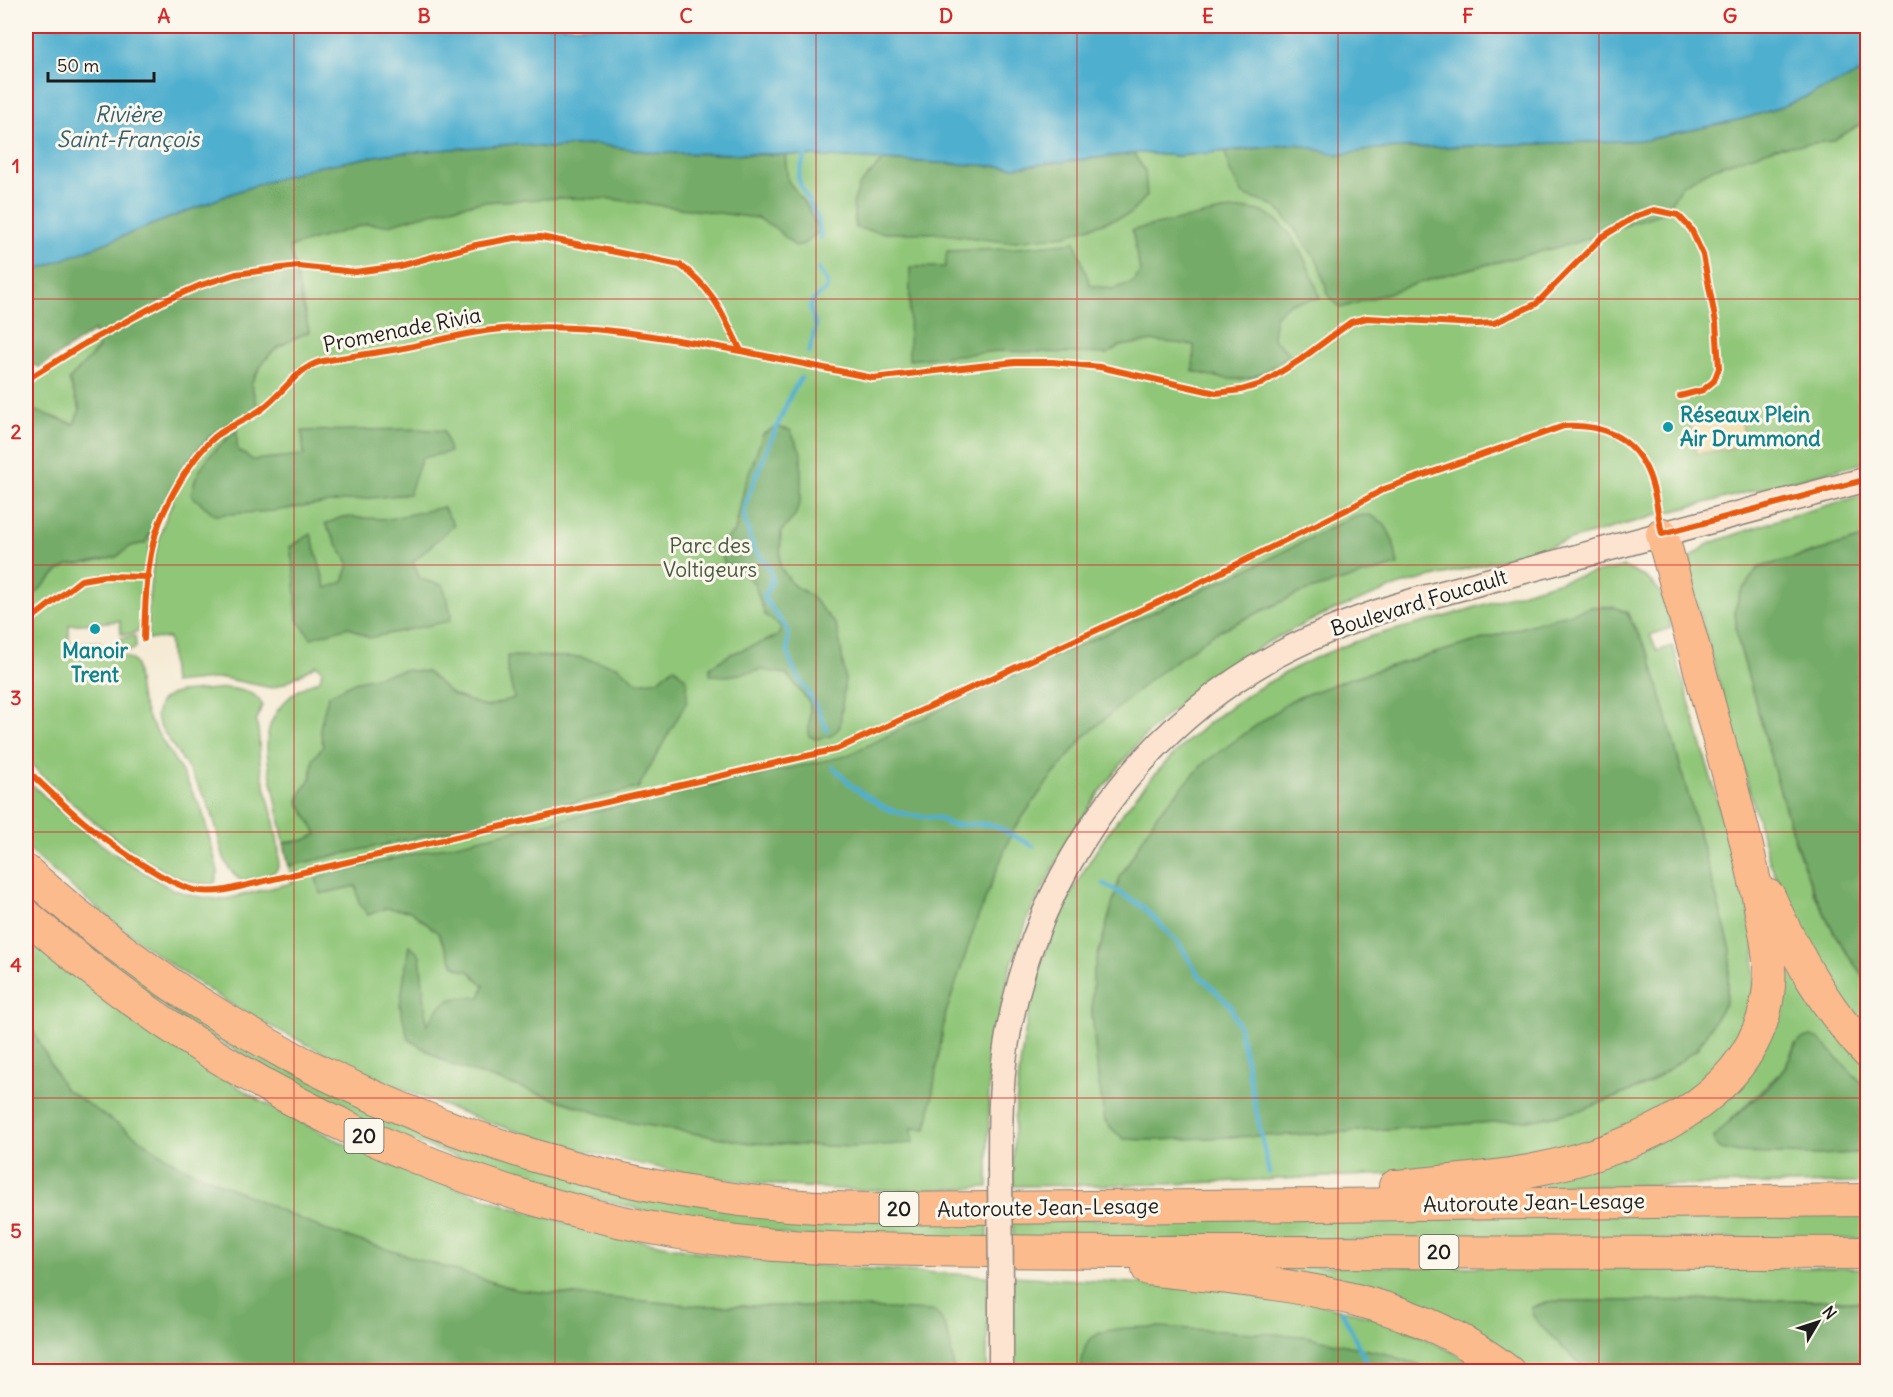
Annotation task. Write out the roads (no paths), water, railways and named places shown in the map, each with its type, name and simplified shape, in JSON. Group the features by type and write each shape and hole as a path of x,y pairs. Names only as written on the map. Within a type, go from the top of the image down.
{"highway":[{"path":"1200,1206 1469,1179 1531,1170 1604,1151 1644,1135 1703,1100 1733,1073 1753,1044 1764,1016 1769,985 1769,962 1751,857 1662,534"},
{"path":"1751,857 1782,924 1813,982 1838,1018 1868,1053"},
{"name":"Autoroute Jean-Lesage","path":"26,871 93,928 195,1000 267,1043 333,1077 472,1135 557,1161 691,1191 740,1199 819,1207 882,1209 1868,1200"},
{"name":"Autoroute Jean-Lesage","path":"26,915 132,1000 241,1072 304,1107 360,1134 487,1183 611,1218 685,1234 739,1242 834,1248 1010,1252 1868,1253"},
{"path":"1010,1252 1271,1283 1356,1299 1398,1311 1452,1334 1479,1349 1509,1371"}],"street":[{"name":"Boulevard Foucault","path":"1001,1371 1000,1101 1006,1046 1018,989 1035,935 1060,881 1091,828 1122,785 1172,732 1208,701 1262,664 1342,624 1416,600 1868,479"}],"water":[{"name":"Rivière Saint-François","path":"26,26 1867,26 1868,70 1782,107 1742,119 1646,140 1376,149 1338,155 1297,144 1179,156 1140,153 1014,167 771,154 656,153 596,144 551,148 516,144 387,154 311,168 241,190 26,274"}],"waterway":[{"path":"805,156 798,176 818,219 821,238"},
{"path":"809,353 816,326 810,307 813,300 826,290 827,283 818,268"},
{"path":"801,378 791,394 766,452 747,499 744,516 753,548 769,567 772,580 764,598 789,632 787,642 790,660 827,730"},
{"path":"833,767 853,787 885,808 908,815 939,818 951,825 995,826 1033,846"},
{"path":"1104,884 1143,907 1179,944 1199,975 1230,1005 1239,1027 1269,1173"},
{"path":"1342,1311 1371,1372"}],"place":[{"name":"Réseaux Plein Air Drummond","path":"1668,427"},
{"name":"Manoir Trent","path":"95,629"}],"park label":[{"name":"Parc des Voltigeurs","path":"710,558"}]}
